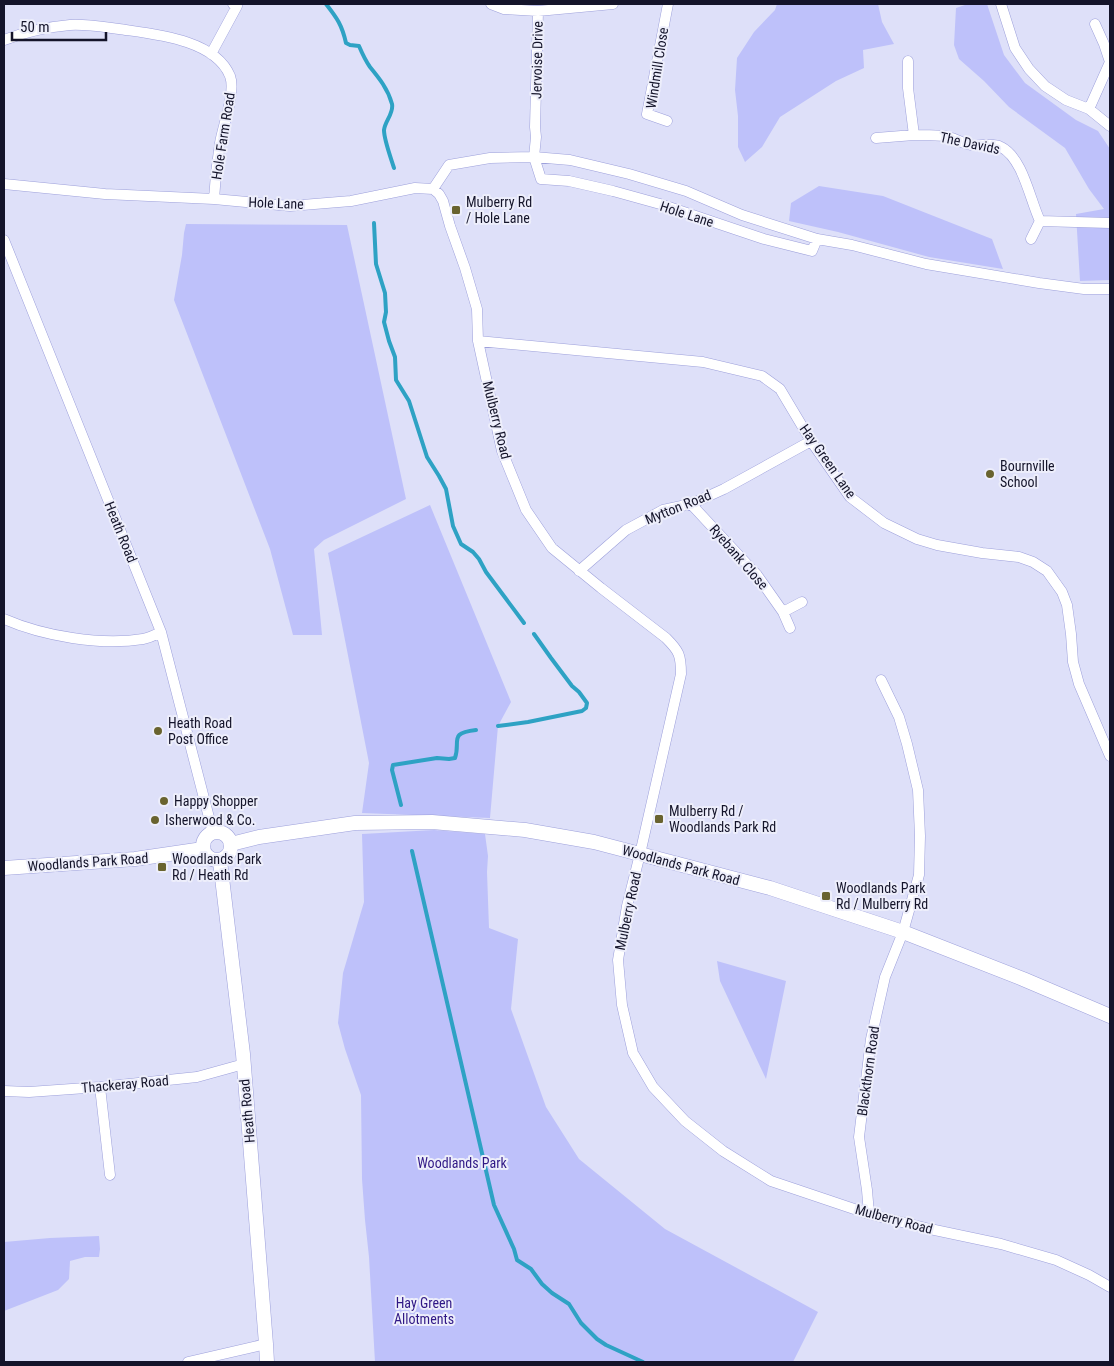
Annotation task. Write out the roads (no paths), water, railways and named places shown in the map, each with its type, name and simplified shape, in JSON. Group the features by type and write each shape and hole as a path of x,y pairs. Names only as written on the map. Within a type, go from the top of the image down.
{"street":[{"path":"211,54 237,6 233,4"},
{"name":"Jervoise Drive","path":"491,4 504,10 538,11 534,158"},
{"path":"538,11 613,4"},
{"name":"Windmill Close","path":"667,121 647,114 668,4"},
{"path":"1001,4 1015,48 1029,69 1044,86 1066,100 1089,109 1110,126"},
{"path":"1089,109 1110,62 1095,24"},
{"name":"Hole Farm Road","path":"4,40 21,33 48,28 83,25 165,36 186,42 211,54 222,63 230,75 231,83 230,103 220,142 214,199"},
{"path":"908,61 908,88 914,136"},
{"name":"The Davids","path":"876,138 949,137 978,147 992,145 1001,147 1011,156 1025,178 1034,210 1040,221"},
{"name":"Hole Lane","path":"4,184 105,194 214,199 290,206 351,202 415,188 433,189 449,165 490,158 570,160 629,174 686,191 742,215 817,239 860,247 926,264 1039,283 1084,289 1110,289"},
{"name":"Hole Lane","path":"534,158 541,179 569,181 613,191 660,204 764,239 812,251 817,239"},
{"name":"Mulberry Road","path":"433,189 443,201 465,268 476,310 478,341 502,451 526,510 552,548 666,638 675,646 681,658 681,674 640,854 626,906 618,960 622,1005 633,1053 653,1087 685,1121 723,1151 772,1182 868,1214 1000,1244 1056,1260 1110,1287"},
{"path":"1031,239 1040,221 1110,223"},
{"name":"Heath Road","path":"4,240 161,632 213,833"},
{"name":"Hay Green Lane","path":"478,341 703,362 762,376 780,389 811,441 850,496 884,523 917,539 937,545 1019,557 1034,562 1047,571 1062,592 1067,605 1073,662 1079,684 1110,756"},
{"name":"Mytton Road","path":"579,571 626,530 663,510 691,504 724,489 811,441"},
{"name":"Ryebank Close","path":"691,504 757,575 783,612 790,628"},
{"path":"783,612 802,602"},
{"path":"4,619 21,626 66,637 116,641 145,638 161,632"},
{"name":"Blackthorn Road","path":"868,1214 867,1190 858,1137 873,1030 885,977 903,932 919,875 920,836 918,790 908,744 899,717 881,680"},
{"name":"Woodlands Park Road","path":"232,844 259,836 356,823 432,822 525,830 594,842 770,888 903,932 1023,979 1110,1016"},
{"path":"213,833 222,833 228,837 232,844 230,853 220,861 208,858 203,849 203,842 213,833"},
{"name":"Woodlands Park Road","path":"4,868 135,860 203,849"},
{"name":"Heath Road","path":"220,861 244,1064 267,1362"},
{"name":"Thackeray Road","path":"4,1091 29,1092 100,1087 197,1077 244,1064"},
{"path":"100,1087 110,1175"},
{"path":"188,1362 266,1344"}],"waterway":[{"path":"326,4 339,22 346,43 359,46 367,62 388,93 392,104 392,111 386,123 384,134 394,168"},
{"path":"374,223 376,264 385,293 386,312 384,322 395,357 396,380 409,401 427,457 446,489 453,526 461,544 473,552 479,559 486,572 524,623"},
{"path":"498,726 582,711 586,708 587,703 572,686 534,634"},
{"path":"401,805 392,770 393,765 437,758 455,758 459,736 467,731 476,730"},
{"path":"412,851 494,1205 517,1260 531,1269 542,1284 552,1293 569,1304 581,1323 597,1339 643,1362"}],"place":[{"name":"Mulberry Rd / Hole Lane","path":"456,210"},
{"name":"Bournville School","path":"990,474"},
{"name":"Heath Road Post Office","path":"158,731"},
{"name":"Happy Shopper","path":"164,801"},
{"name":"Mulberry Rd / Woodlands Park Rd","path":"659,819"},
{"name":"Isherwood & Co.","path":"155,820"},
{"name":"Woodlands Park Rd / Heath Rd","path":"162,867"},
{"name":"Woodlands Park Rd / Mulberry Rd","path":"826,896"}],"park label":[{"name":"Woodlands Park","path":"462,1163"},
{"name":"Hay Green Allotments","path":"424,1312"}]}
